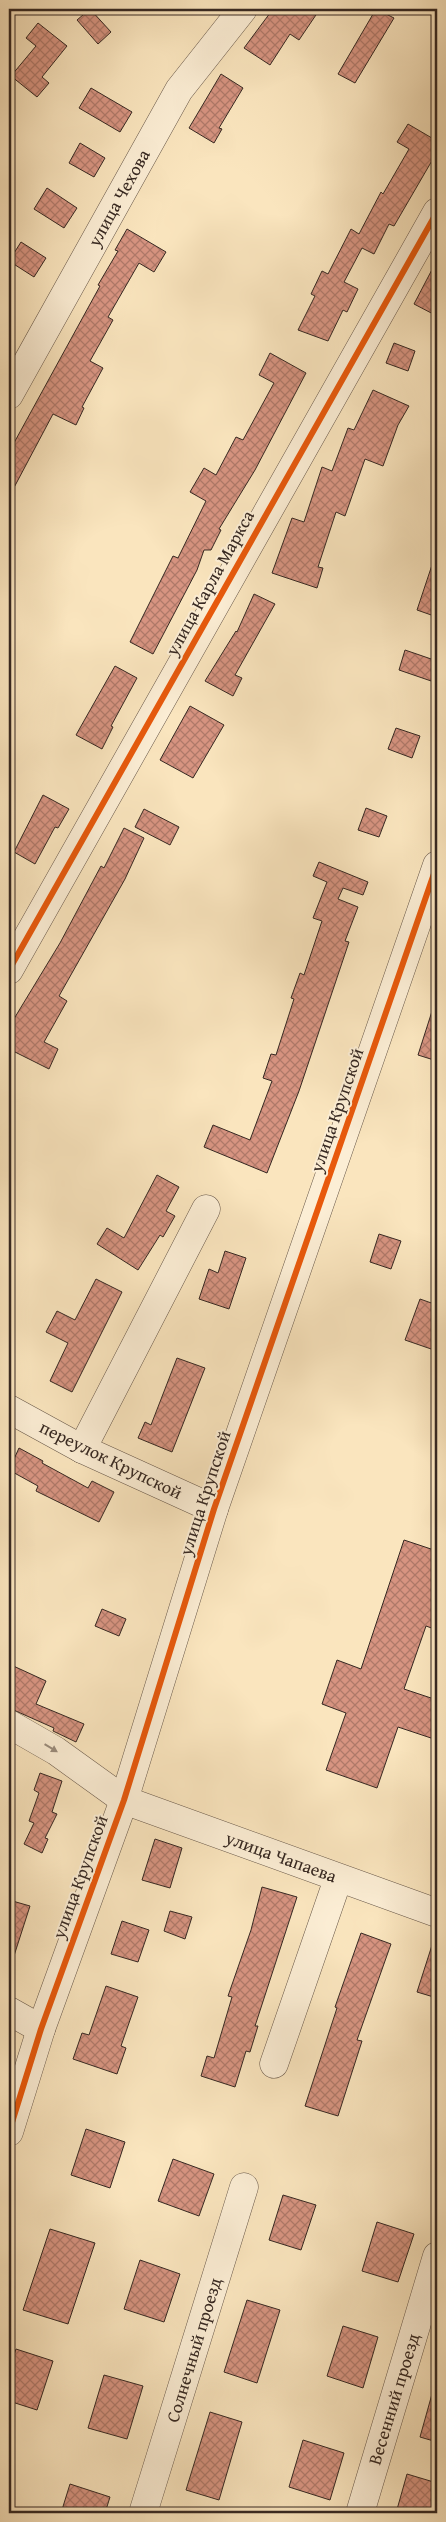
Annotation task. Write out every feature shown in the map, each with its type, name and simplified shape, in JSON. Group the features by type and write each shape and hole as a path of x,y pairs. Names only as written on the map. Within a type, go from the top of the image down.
{"street":[{"name":"улица Чехова","path":"9,395 180,90 242,9"},
{"name":"улица Карла Маркса","path":"9,970 437,212"},
{"name":"улица Крупской","path":"9,2132 41,2029 124,1800 214,1508 427,928 437,865"},
{"path":"82,1449 206,1209"},
{"name":"переулок Крупской","path":"9,1409 82,1449 214,1508"},
{"name":"улица Чапаева","path":"9,1724 56,1751 124,1800 437,1913"},
{"path":"274,2064 338,1878"},
{"path":"9,2011 41,2029"},
{"name":"Солнечный проезд","path":"143,2513 244,2186"},
{"name":"Весенний проезд","path":"360,2513 437,2256"}],"building":[{"path":"90,9 111,32 98,44 77,20"},
{"path":"273,9 320,9 299,40 290,34 270,65 244,48"},
{"path":"376,9 394,18 355,83 338,74"},
{"path":"38,23 67,46 42,77 49,83 37,97 11,76 36,46 26,38"},
{"path":"221,74 243,88 219,128 222,129 214,143 189,128"},
{"path":"91,88 132,112 120,132 79,108"},
{"path":"408,124 437,141 437,152 394,226 389,224 374,254 362,248 344,282 358,289 347,312 343,310 328,341 298,330 315,296 311,294 322,271 328,274 351,229 359,234 381,192 383,194 409,149 397,142"},
{"path":"80,143 105,158 94,177 69,163"},
{"path":"47,188 77,208 64,228 34,209"},
{"path":"127,229 166,252 154,272 139,263 108,317 113,320 90,361 103,368 82,407 84,408 76,425 53,414 9,497 9,452 100,286 98,285 118,251 115,250"},
{"path":"21,242 46,258 34,277 9,261"},
{"path":"437,260 437,316 414,304"},
{"path":"394,343 415,351 408,371 386,363"},
{"path":"270,353 306,373 255,470 219,529 221,530 211,550 204,550 197,570 153,654 130,642 173,556 178,558 206,501 190,492 204,468 216,475 236,437 243,440 274,383 259,375"},
{"path":"373,390 409,406 398,425 383,466 365,459 345,516 336,512 318,567 323,568 317,588 272,573 292,518 304,522 322,467 332,471 348,428 354,430"},
{"path":"434,559 437,560 437,617 417,610"},
{"path":"254,594 275,604 235,675 242,678 233,696 205,681 237,632"},
{"path":"405,650 437,661 437,683 399,670"},
{"path":"115,666 137,678 111,726 113,727 102,749 76,735"},
{"path":"190,706 224,725 193,778 160,760"},
{"path":"396,728 420,736 412,758 388,749"},
{"path":"43,795 69,809 58,828 55,827 35,864 14,852"},
{"path":"366,808 387,816 379,837 358,830"},
{"path":"144,809 179,827 170,845 135,827"},
{"path":"124,828 144,838 125,879 59,996 67,1001 44,1042 58,1049 49,1069 9,1049 9,1027 60,943 101,866 104,868"},
{"path":"319,862 368,882 363,895 343,888 338,899 358,907 345,941 349,942 299,1091 267,1173 204,1147 213,1125 250,1140 272,1081 263,1078 271,1054 276,1055 294,999 291,998 300,973 304,975 322,921 313,918 327,882 313,876"},
{"path":"434,1005 437,1006 437,1061 418,1055"},
{"path":"157,1175 179,1187 166,1211 175,1216 163,1237 160,1235 138,1270 97,1244 107,1228 124,1238"},
{"path":"379,1234 401,1241 391,1269 370,1262"},
{"path":"225,1251 246,1258 229,1309 199,1299 209,1269 218,1273"},
{"path":"96,1279 122,1292 72,1392 50,1381 68,1343 46,1332 57,1311 75,1320"},
{"path":"420,1299 437,1305 437,1351 405,1340"},
{"path":"177,1358 205,1368 172,1452 138,1438 145,1422 151,1425"},
{"path":"19,1448 88,1488 92,1481 114,1492 99,1522 36,1491 38,1486 9,1470"},
{"path":"404,1540 437,1551 437,1630 426,1626 404,1689 437,1700 437,1740 398,1727 377,1788 326,1770 346,1713 322,1704 337,1660 361,1669"},
{"path":"102,1609 126,1619 119,1636 95,1626"},
{"path":"9,1664 46,1681 36,1704 84,1724 76,1742 53,1731 54,1728 9,1708"},
{"path":"40,1773 62,1781 52,1812 57,1814 45,1838 48,1839 42,1853 24,1844 34,1823 29,1821 39,1793 34,1790"},
{"path":"155,1839 182,1848 170,1888 142,1880"},
{"path":"262,1887 297,1897 255,2026 258,2026 250,2052 246,2051 235,2087 201,2076 207,2056 214,2058 232,1997 228,1996 251,1930"},
{"path":"9,1900 30,1906 12,1962 9,1961"},
{"path":"170,1911 192,1917 185,1939 164,1931"},
{"path":"122,1921 149,1930 138,1962 111,1954"},
{"path":"361,1933 391,1944 357,2040 362,2041 338,2116 305,2106 337,2008 335,2007"},
{"path":"434,1939 437,1939 437,1998 417,1992"},
{"path":"106,1986 138,1997 121,2046 126,2048 117,2074 73,2059 82,2033 89,2035"},
{"path":"86,2129 125,2142 110,2188 71,2175"},
{"path":"173,2159 214,2174 199,2216 158,2201"},
{"path":"283,2195 316,2205 301,2250 269,2240"},
{"path":"377,2222 414,2234 398,2282 362,2271"},
{"path":"50,2229 95,2243 68,2324 23,2310"},
{"path":"140,2260 180,2274 164,2322 124,2309"},
{"path":"247,2300 280,2310 257,2383 224,2372"},
{"path":"343,2326 378,2337 363,2388 327,2376"},
{"path":"16,2349 53,2361 37,2410 9,2401 9,2370"},
{"path":"104,2375 143,2386 127,2439 88,2428"},
{"path":"432,2394 437,2395 437,2442 420,2437"},
{"path":"210,2412 242,2422 219,2500 186,2490"},
{"path":"303,2440 344,2453 330,2500 289,2487"},
{"path":"407,2474 437,2483 437,2492 431,2513 396,2513"},
{"path":"70,2484 110,2497 105,2513 61,2513"}],"cycle path":[{"path":"9,970 437,212"},
{"path":"9,2132 41,2029 124,1800 214,1509 437,865"}]}
